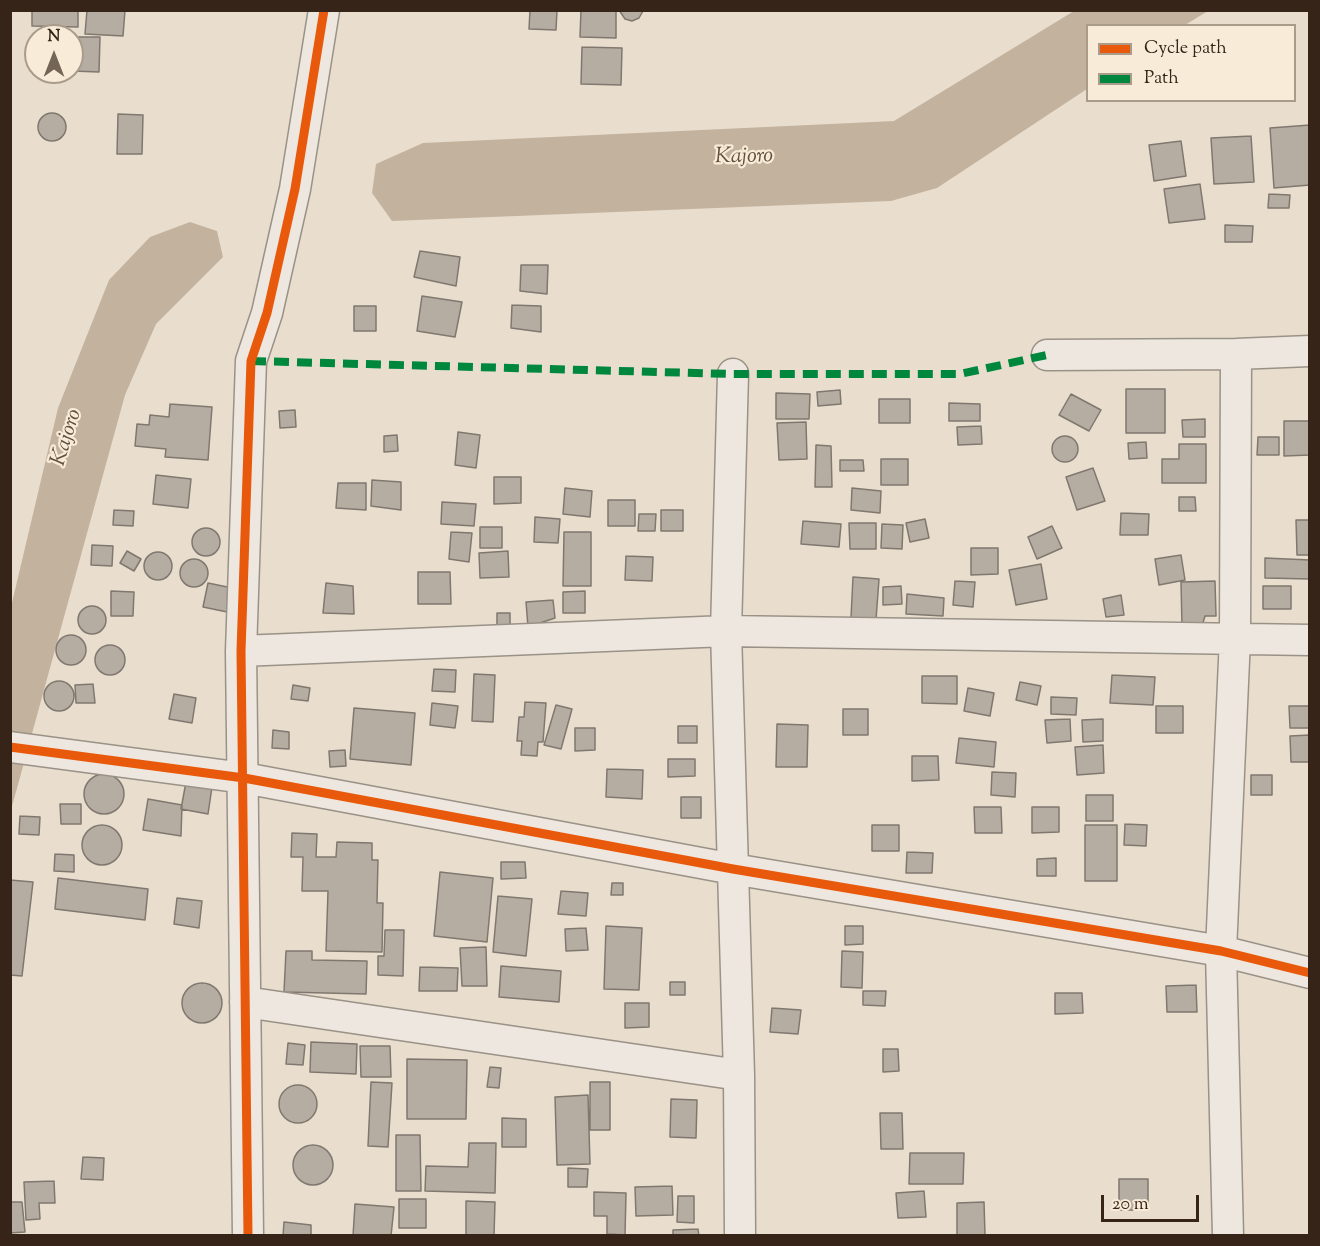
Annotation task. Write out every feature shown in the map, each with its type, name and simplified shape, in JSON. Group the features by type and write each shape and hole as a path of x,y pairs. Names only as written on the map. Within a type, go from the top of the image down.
{"street":[{"path":"248,1236 241,651 251,361 267,314 295,189 322,13"},
{"path":"1047,355 1236,354 1310,351"},
{"path":"1228,1236 1221,951 1235,638 1236,354"},
{"path":"733,374 726,631 739,1075 740,1236"},
{"path":"241,651 726,631 1310,640"},
{"path":"10,747 244,778 733,869 1221,951 1310,973"},
{"path":"245,1002 739,1075"}],"water":[{"name":"Kajoro","path":"1074,11 1208,11 1187,24 1086,24 1086,90 937,188 891,201 392,221 372,193 376,164 423,143 894,121"},
{"name":"Kajoro","path":"190,222 217,231 223,257 156,324 125,395 11,810 11,607 58,408 109,280 150,237"}],"building":[{"path":"32,10 78,10 78,24 32,24"},
{"path":"87,10 125,10 123,36 85,34"},
{"path":"530,10 557,10 556,30 529,29"},
{"path":"581,10 616,10 616,38 580,37"},
{"path":"619,10 643,11 639,18 632,21 625,19"},
{"path":"84,37 100,37 99,72 84,71"},
{"path":"582,47 622,48 621,85 581,84"},
{"path":"52,113 62,117 66,127 62,137 52,141 42,137 38,127 42,117"},
{"path":"118,114 143,115 142,154 117,154"},
{"path":"1310,125 1310,185 1274,188 1270,128"},
{"path":"1251,136 1254,182 1214,184 1211,138"},
{"path":"1181,141 1186,176 1154,181 1149,145"},
{"path":"1200,184 1205,219 1169,223 1164,189"},
{"path":"1269,194 1290,195 1289,208 1268,208"},
{"path":"1225,225 1253,226 1252,242 1225,242"},
{"path":"420,251 460,257 456,286 414,277"},
{"path":"521,265 548,265 547,294 520,291"},
{"path":"422,296 462,302 455,337 417,331"},
{"path":"512,305 541,306 541,332 511,328"},
{"path":"354,306 376,306 376,331 354,331"},
{"path":"1126,389 1165,389 1165,433 1126,433"},
{"path":"840,390 841,404 818,406 817,392"},
{"path":"776,393 810,394 809,419 776,419"},
{"path":"1071,394 1101,410 1089,431 1059,415"},
{"path":"879,399 910,399 910,423 879,423"},
{"path":"949,403 980,404 980,421 949,421"},
{"path":"170,404 212,407 208,460 165,457 166,449 135,446 137,424 149,425 150,415 169,417"},
{"path":"295,410 296,427 280,428 279,411"},
{"path":"1205,419 1205,437 1183,437 1182,420"},
{"path":"1284,421 1310,421 1310,455 1284,456"},
{"path":"806,422 807,459 779,460 777,423"},
{"path":"981,426 982,444 958,445 957,427"},
{"path":"458,432 480,435 476,468 455,465"},
{"path":"397,435 398,451 384,452 384,436"},
{"path":"1065,436 1074,440 1078,449 1074,458 1065,462 1056,458 1052,449 1056,440"},
{"path":"1258,437 1279,437 1279,455 1257,455"},
{"path":"1146,442 1147,458 1129,459 1128,443"},
{"path":"1179,444 1206,444 1206,483 1162,483 1162,459 1179,459"},
{"path":"816,445 831,446 832,487 815,487"},
{"path":"881,459 908,459 908,485 881,485"},
{"path":"840,460 863,460 864,471 840,471"},
{"path":"1093,468 1105,501 1077,510 1066,477"},
{"path":"156,475 191,479 188,508 153,504"},
{"path":"494,477 521,477 521,503 494,504"},
{"path":"372,480 401,482 401,510 371,506"},
{"path":"338,483 366,483 366,510 336,508"},
{"path":"565,488 592,491 590,517 563,514"},
{"path":"852,488 881,491 880,513 851,510"},
{"path":"1179,497 1195,497 1196,511 1179,511"},
{"path":"608,500 635,500 635,526 608,526"},
{"path":"442,502 476,504 474,526 441,524"},
{"path":"114,510 134,511 133,526 113,525"},
{"path":"661,510 683,510 683,531 661,531"},
{"path":"1121,513 1149,514 1148,535 1120,535"},
{"path":"639,514 656,514 655,531 638,531"},
{"path":"535,517 560,519 558,543 534,542"},
{"path":"925,519 929,538 910,542 906,523"},
{"path":"1296,520 1310,520 1310,555 1297,555"},
{"path":"803,521 841,524 839,547 801,544"},
{"path":"849,523 876,523 876,549 850,549"},
{"path":"882,524 903,525 902,549 881,548"},
{"path":"1052,526 1062,548 1037,559 1028,537"},
{"path":"480,527 502,527 502,548 480,548"},
{"path":"206,528 216,532 220,542 216,552 206,556 196,552 192,542 196,532"},
{"path":"451,532 472,533 469,562 449,559"},
{"path":"564,532 591,532 591,586 563,586"},
{"path":"92,545 113,546 112,566 91,565"},
{"path":"971,548 998,548 998,574 971,575"},
{"path":"127,551 141,559 134,571 120,563"},
{"path":"508,551 509,577 480,578 479,553"},
{"path":"158,552 168,556 172,566 168,576 158,580 148,576 144,566 148,556"},
{"path":"1181,555 1185,580 1159,585 1155,559"},
{"path":"626,556 653,557 652,581 625,580"},
{"path":"1265,558 1310,560 1310,579 1265,578"},
{"path":"194,559 204,563 208,573 204,583 194,587 184,583 180,573 184,563"},
{"path":"1041,564 1047,599 1016,605 1009,570"},
{"path":"418,572 450,572 451,604 418,604"},
{"path":"853,577 879,579 876,620 851,618"},
{"path":"955,581 975,582 973,607 953,605"},
{"path":"1215,581 1216,616 1205,616 1202,626 1182,627 1181,582"},
{"path":"208,583 237,589 232,613 203,607"},
{"path":"326,583 353,586 354,614 323,613"},
{"path":"901,586 902,604 883,605 883,587"},
{"path":"1263,586 1291,586 1291,609 1263,609"},
{"path":"111,591 134,592 133,616 111,616"},
{"path":"585,591 585,613 563,613 563,592"},
{"path":"907,594 944,598 943,616 906,614"},
{"path":"1121,595 1124,615 1106,617 1103,599"},
{"path":"553,600 555,618 528,627 526,602"},
{"path":"92,606 102,610 106,620 102,630 92,634 82,630 78,620 82,610"},
{"path":"497,613 510,613 510,626 497,626"},
{"path":"71,635 82,639 86,650 82,661 71,665 60,661 56,650 60,639"},
{"path":"110,645 121,649 125,660 121,671 110,675 99,671 95,660 99,649"},
{"path":"434,669 456,670 455,692 432,691"},
{"path":"474,674 495,675 493,722 472,721"},
{"path":"1112,675 1155,677 1153,705 1110,703"},
{"path":"922,676 957,676 957,704 922,703"},
{"path":"59,681 70,685 74,696 70,707 59,711 48,707 44,696 48,685"},
{"path":"1020,682 1041,686 1037,705 1016,700"},
{"path":"93,684 95,703 76,703 75,685"},
{"path":"293,685 310,688 308,701 291,699"},
{"path":"968,688 994,693 990,716 964,711"},
{"path":"174,694 196,698 192,723 169,719"},
{"path":"1051,697 1077,698 1076,715 1051,714"},
{"path":"525,702 546,703 543,742 538,742 537,756 521,755 522,741 517,741 519,717 524,717"},
{"path":"432,703 458,706 455,728 430,725"},
{"path":"556,705 572,709 561,749 544,745"},
{"path":"1156,706 1183,706 1183,733 1156,733"},
{"path":"1289,706 1310,706 1310,728 1290,728"},
{"path":"354,708 415,713 411,765 350,759"},
{"path":"843,709 868,709 868,735 843,735"},
{"path":"1070,719 1071,741 1047,743 1045,720"},
{"path":"1103,719 1103,741 1083,742 1082,720"},
{"path":"777,724 808,725 807,767 776,767"},
{"path":"678,726 697,726 697,743 678,743"},
{"path":"575,728 595,728 595,750 575,751"},
{"path":"273,730 289,732 289,749 272,748"},
{"path":"1310,735 1310,762 1291,762 1290,736"},
{"path":"959,738 996,742 994,767 956,763"},
{"path":"1103,745 1104,773 1077,775 1075,747"},
{"path":"345,750 346,766 330,767 329,751"},
{"path":"912,756 938,756 939,780 912,781"},
{"path":"668,759 695,759 695,776 668,777"},
{"path":"607,769 643,770 642,799 606,797"},
{"path":"992,772 1016,773 1015,797 991,795"},
{"path":"104,774 118,780 124,794 118,808 104,814 90,808 84,794 90,780"},
{"path":"1251,775 1272,775 1272,795 1251,795"},
{"path":"186,782 212,787 208,814 181,809"},
{"path":"1086,795 1113,795 1113,821 1086,821"},
{"path":"681,797 701,797 701,818 681,818"},
{"path":"148,799 182,805 181,836 143,830"},
{"path":"60,804 81,804 81,824 61,824"},
{"path":"974,807 1001,807 1002,833 975,833"},
{"path":"1032,807 1059,807 1059,832 1032,833"},
{"path":"20,816 40,817 39,835 19,834"},
{"path":"1125,824 1147,825 1146,846 1124,845"},
{"path":"102,825 116,831 122,845 116,859 102,865 88,859 82,845 88,831"},
{"path":"872,825 899,825 899,851 872,851"},
{"path":"1085,825 1117,825 1117,881 1085,881"},
{"path":"292,833 317,834 316,857 336,857 337,842 372,843 372,860 378,860 377,903 383,903 382,952 326,951 328,891 302,891 303,857 291,857"},
{"path":"907,852 933,853 932,873 906,873"},
{"path":"55,854 74,855 74,872 54,871"},
{"path":"1056,858 1056,876 1037,876 1037,859"},
{"path":"501,862 525,862 526,878 501,879"},
{"path":"440,872 493,878 487,942 434,936"},
{"path":"58,878 148,889 145,920 55,909"},
{"path":"10,880 33,882 22,976 10,975"},
{"path":"612,883 623,883 623,895 611,895"},
{"path":"561,891 588,893 586,916 558,914"},
{"path":"498,896 532,899 526,956 493,952"},
{"path":"177,898 202,901 199,928 174,924"},
{"path":"606,926 642,928 639,990 604,989"},
{"path":"845,926 863,926 863,944 845,945"},
{"path":"586,928 588,950 566,951 565,929"},
{"path":"385,930 404,930 403,976 378,975 378,956 384,956"},
{"path":"486,947 487,986 462,986 460,948"},
{"path":"286,951 312,951 312,960 367,961 366,994 284,992"},
{"path":"842,951 863,952 862,988 841,987"},
{"path":"501,966 561,971 559,1002 499,997"},
{"path":"420,967 458,968 457,991 419,991"},
{"path":"670,982 685,982 685,995 670,995"},
{"path":"202,983 216,989 222,1003 216,1017 202,1023 188,1017 182,1003 188,989"},
{"path":"1196,985 1197,1012 1167,1012 1166,986"},
{"path":"863,991 886,991 885,1006 863,1005"},
{"path":"1055,993 1082,993 1083,1013 1055,1014"},
{"path":"625,1003 649,1003 649,1027 625,1028"},
{"path":"772,1008 801,1010 798,1034 770,1032"},
{"path":"311,1042 357,1044 356,1074 310,1072"},
{"path":"288,1043 305,1045 303,1065 286,1064"},
{"path":"360,1046 390,1046 391,1077 361,1077"},
{"path":"883,1049 898,1049 899,1071 883,1072"},
{"path":"407,1059 467,1060 466,1119 407,1119"},
{"path":"490,1067 501,1068 499,1088 487,1087"},
{"path":"371,1082 392,1083 388,1147 368,1146"},
{"path":"590,1082 610,1082 610,1130 590,1130"},
{"path":"298,1085 312,1090 317,1104 312,1118 298,1123 284,1118 279,1104 284,1090"},
{"path":"588,1095 590,1164 557,1165 555,1097"},
{"path":"671,1099 697,1100 696,1138 670,1137"},
{"path":"880,1113 902,1113 903,1149 881,1149"},
{"path":"502,1118 526,1119 526,1147 502,1147"},
{"path":"396,1135 420,1135 421,1191 396,1191"},
{"path":"469,1143 496,1143 495,1193 425,1191 426,1166 468,1167"},
{"path":"313,1145 327,1151 333,1165 327,1179 313,1185 299,1179 293,1165 299,1151"},
{"path":"910,1153 964,1153 963,1184 909,1184"},
{"path":"83,1157 104,1158 103,1180 81,1179"},
{"path":"568,1168 588,1169 587,1187 568,1187"},
{"path":"1119,1179 1148,1179 1148,1210 1119,1210"},
{"path":"54,1181 55,1203 39,1203 40,1219 26,1220 24,1182"},
{"path":"672,1186 673,1215 636,1216 635,1187"},
{"path":"924,1191 926,1217 898,1218 896,1193"},
{"path":"594,1192 626,1193 625,1235 607,1234 607,1216 594,1216"},
{"path":"678,1196 694,1196 694,1223 677,1222"},
{"path":"399,1199 426,1199 426,1228 399,1228"},
{"path":"466,1201 495,1202 494,1236 466,1236"},
{"path":"10,1202 22,1202 25,1232 10,1233"},
{"path":"984,1202 985,1235 957,1236 957,1203"},
{"path":"355,1204 394,1207 391,1236 353,1236"},
{"path":"284,1222 311,1225 311,1236 283,1236"},
{"path":"698,1229 699,1236 673,1236 673,1230"}],"marked path":[{"path":"251,361 733,374 960,374 1047,355"}],"cycle path":[{"path":"248,1236 241,651 251,361 267,313 295,189 324,10"},
{"path":"10,747 244,778 733,869 1221,951 1310,973"}]}
